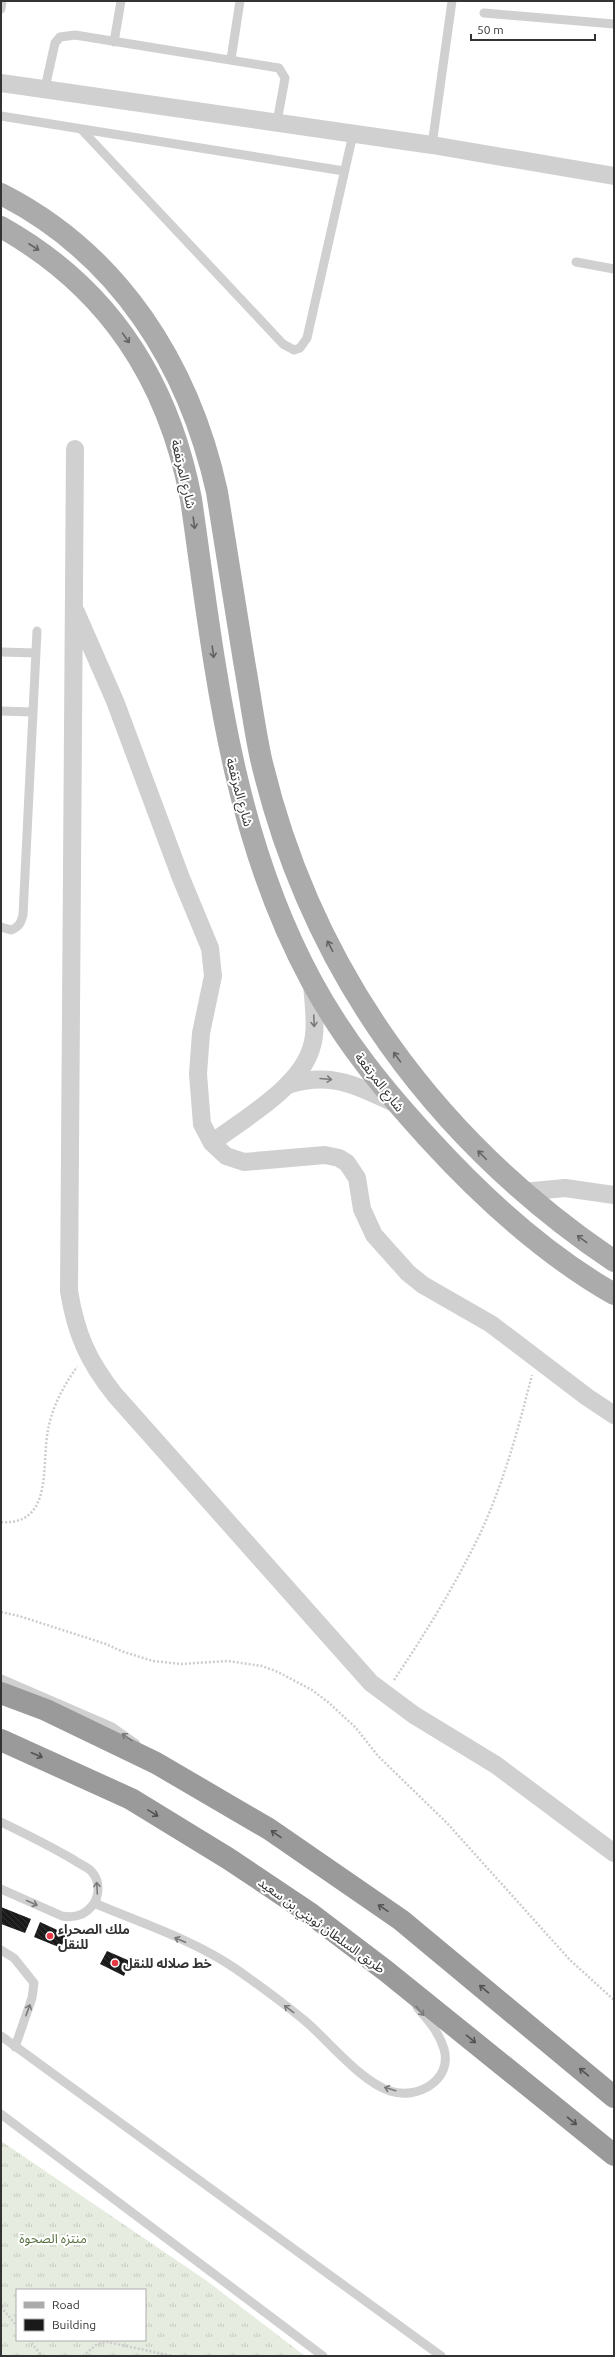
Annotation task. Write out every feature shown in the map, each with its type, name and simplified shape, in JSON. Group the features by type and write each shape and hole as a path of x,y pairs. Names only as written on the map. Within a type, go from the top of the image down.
{"highway":[{"path":"1,1693 46,1710 156,1763 269,1829 401,1920 614,2097"},
{"name":"طريق السلطان ثويني بن سعيد","path":"1,1740 65,1768 131,1800 229,1859 311,1914 386,1970 614,2155"}],"main road":[{"name":"شارع المرتفعة","path":"1,194 39,216 87,254 128,298 164,348 191,404 210,462 261,759 286,841 309,901 354,991 381,1034 406,1068 461,1134 522,1192 556,1220 614,1261"},
{"name":"شارع المرتفعة","path":"1,227 64,268 85,288 119,327 140,357 173,429 184,463 191,499 227,740 239,793 255,846 274,898 312,982 350,1044 396,1104 461,1174 505,1215 552,1253 614,1294"}],"street":[{"path":"1,83 45,88 432,145 614,176"},
{"path":"75,449 69,1292 74,1320 87,1354 98,1374 354,1666 385,1694 414,1715 496,1765 614,1853"},
{"path":"74,607 115,701 181,878 210,948 213,976 201,1033 198,1074 202,1124 212,1143 226,1156 244,1162 325,1155 332,1156 347,1163 357,1178 362,1209 367,1222 374,1235 394,1260 423,1285 491,1324 536,1359 614,1415"},
{"path":"212,1143 288,1085 306,1062 312,1049 314,1033 312,982"},
{"path":"288,1085 317,1078 330,1079 356,1086 396,1104"},
{"path":"522,1192 565,1188 614,1195"}],"lane":[{"path":"1,9 2,1"},
{"path":"114,42 121,1"},
{"path":"231,59 240,1"},
{"path":"432,145 452,1"},
{"path":"484,13 614,24"},
{"path":"45,88 55,43 60,37 67,35 231,59 274,66 283,72 285,78 277,122"},
{"path":"1,116 344,171"},
{"path":"81,129 283,344 294,350 300,348 307,338 353,134"},
{"path":"576,262 614,269"},
{"path":"1,927 11,930 17,928 22,922 23,915 37,631"},
{"path":"1,652 36,653"},
{"path":"1,711 33,712"},
{"path":"1,1679 112,1727 129,1738 156,1763"},
{"path":"1,1822 29,1835 91,1871 98,1890 94,1903 90,1909 77,1916 62,1916 1,1889"},
{"path":"94,1903 193,1945 235,1968 304,2020 368,2078 390,2091 413,2092 426,2089 439,2081 444,2068 445,2051 437,2031 386,1970"},
{"path":"1,1950 14,1958 34,1983 32,1998 14,2047"},
{"path":"1,2036 436,2355"},
{"path":"1,2114 323,2356"}],"path":[{"path":"1,1522 21,1520 33,1512 40,1501 48,1430 56,1403 69,1378 87,1354"},
{"path":"385,1694 436,1618 479,1535 512,1449 536,1359"},
{"path":"1,1612 19,1616 106,1644 121,1651 153,1661 181,1664 228,1661 262,1666 278,1672 312,1690 328,1702 356,1728 378,1756 447,1823 570,1960 614,2000"},
{"path":"1,2307 16,2325"},
{"path":"30,2341 42,2356"},
{"path":"83,2356 97,2344 107,2342 173,2356"}],"green space":[{"name":"منتزه الصحوة","path":"1,2141 207,2281 305,2356 1,2356"}],"building":[{"path":"1,1907 31,1919 25,1933 1,1924"},
{"name":"ملك الصحراء للنقل","path":"40,1922 66,1934 61,1948 34,1937"},
{"name":"خط صلاله للنقل","path":"107,1951 130,1961 124,1976 100,1964"}],"place":[{"name":"ملك الصحراء للنقل","path":"50,1936"},
{"name":"خط صلاله للنقل","path":"115,1963"}]}
